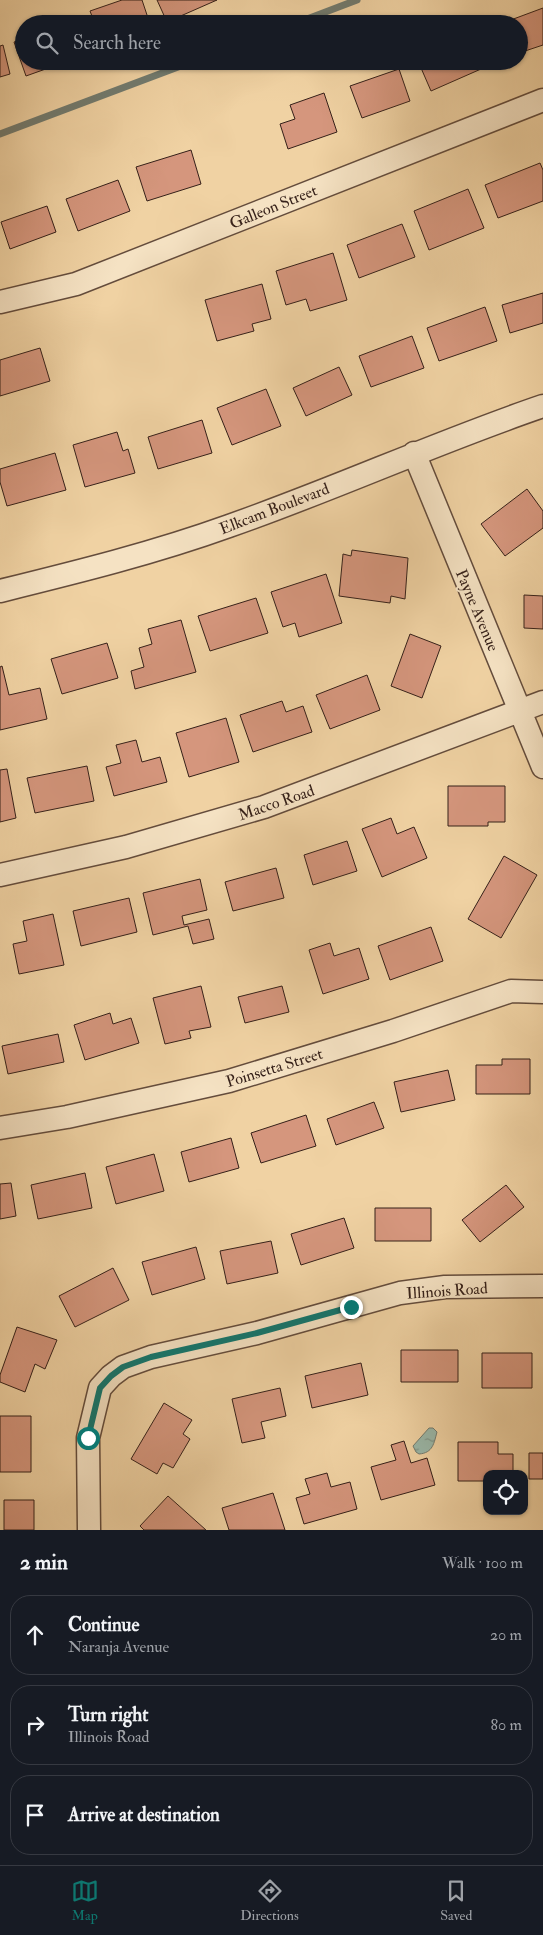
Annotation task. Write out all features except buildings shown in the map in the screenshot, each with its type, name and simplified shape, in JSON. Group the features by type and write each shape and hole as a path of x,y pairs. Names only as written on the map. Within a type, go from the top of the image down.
{"street":[{"name":"Galleon Street","path":"0,302 76,284 543,100"},
{"name":"Elkcam Boulevard","path":"0,591 99,566 229,526 493,423 543,406"},
{"name":"Payne Avenue","path":"414,454 543,768"},
{"name":"Macco Road","path":"0,875 126,848 264,808 543,702"},
{"name":"Poinsetta Street","path":"0,1128 67,1117 229,1081 393,1031 511,991 543,992"},
{"name":"Illinois Road","path":"89,1530 88,1438 100,1388 123,1367 135,1362 257,1333 400,1293 445,1287 543,1286"}],"water":[{"path":"429,1428 433,1428 437,1432 434,1444 427,1452 419,1454 413,1446"}],"waterway":[{"path":"318,15 357,0"},
{"path":"0,134 170,70"}],"route":[{"path":"88,1438 100,1388 123,1367 151,1357 257,1333 351,1307"}]}
